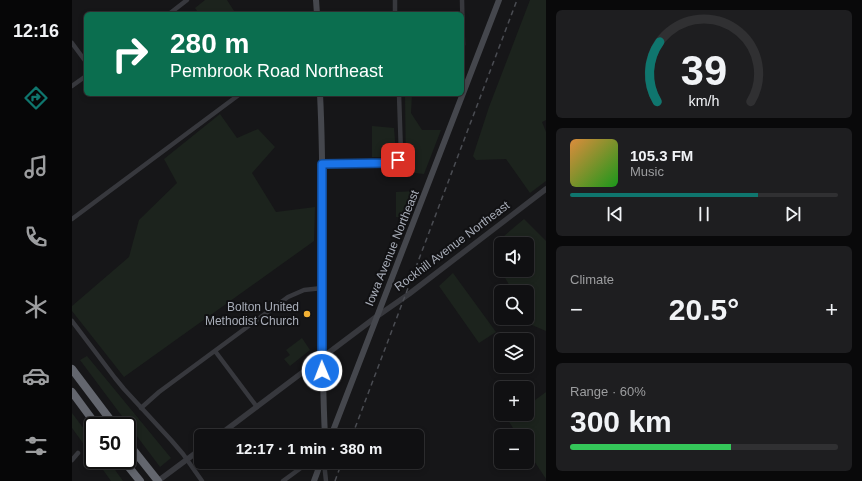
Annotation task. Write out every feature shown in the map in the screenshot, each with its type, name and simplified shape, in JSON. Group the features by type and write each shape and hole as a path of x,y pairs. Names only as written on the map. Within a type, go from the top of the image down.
{"highway":[{"path":"72,369 108,417"},
{"path":"72,392 90,417"},
{"path":"136,454 158,481"},
{"path":"130,469 138,478"}],"main road":[{"path":"316,0 317,12"},
{"name":"Iowa Avenue Northeast","path":"464,93 499,0"},
{"path":"320,96 322,164 322,358 325,429"},
{"name":"Iowa Avenue Northeast","path":"334,429 463,96"},
{"path":"314,481 320,469"}],"street":[{"path":"171,12 187,0"},
{"path":"395,0 395,12"},
{"path":"462,0 462,12"},
{"path":"72,43 84,59"},
{"path":"72,86 84,77"},
{"path":"72,219 237,96"},
{"path":"322,164 388,163 398,160 401,154 399,96"},
{"name":"Rockhill Avenue Northeast","path":"227,429 376,317 409,294 546,189"},
{"path":"141,408 159,392 288,297 304,290 322,288"},
{"path":"72,321 115,378 171,440 202,481"},
{"path":"215,351 257,407"},
{"path":"72,460 78,453"},
{"path":"158,481 194,454"},
{"path":"283,481 299,469"},
{"path":"324,469 326,481"}],"shaded area":[{"path":"205,0 227,0 235,12 198,12 195,8"},
{"path":"530,0 546,0 546,120 542,122 546,132 546,181 530,193 506,159 476,160 473,156 489,107"},
{"path":"405,96 412,96 411,113 422,130 441,130 424,174 406,172"},
{"path":"220,114 237,138 258,129 275,147 252,173 276,212 315,207 314,241 124,377 72,311 72,306 129,257 139,220 177,183 164,159"},
{"path":"372,126 394,128 396,153 392,157 372,157"},
{"path":"416,191 404,218 396,217 396,192"},
{"path":"524,219 546,241 546,331 532,325 534,325 534,285 509,285 505,277 534,277 534,237 504,236"},
{"path":"453,273 496,332 479,343 439,286"},
{"path":"302,338 310,350 290,366 284,359 290,355 286,350"},
{"path":"87,356 171,458 160,467 136,435 136,417 123,417 80,360"},
{"path":"546,392 546,479 534,461 534,429 514,429 509,421 534,421 534,401"},
{"path":"72,413 84,429 84,445 72,428"},
{"path":"102,469 114,469 123,481 111,481"}],"railway":[{"path":"355,429 517,0"},
{"path":"335,481 339,469"}],"place":[{"name":"Bolton United Methodist Church","path":"307,314"}],"route":[{"path":"322,371 322,164 388,163 398,160"}]}
